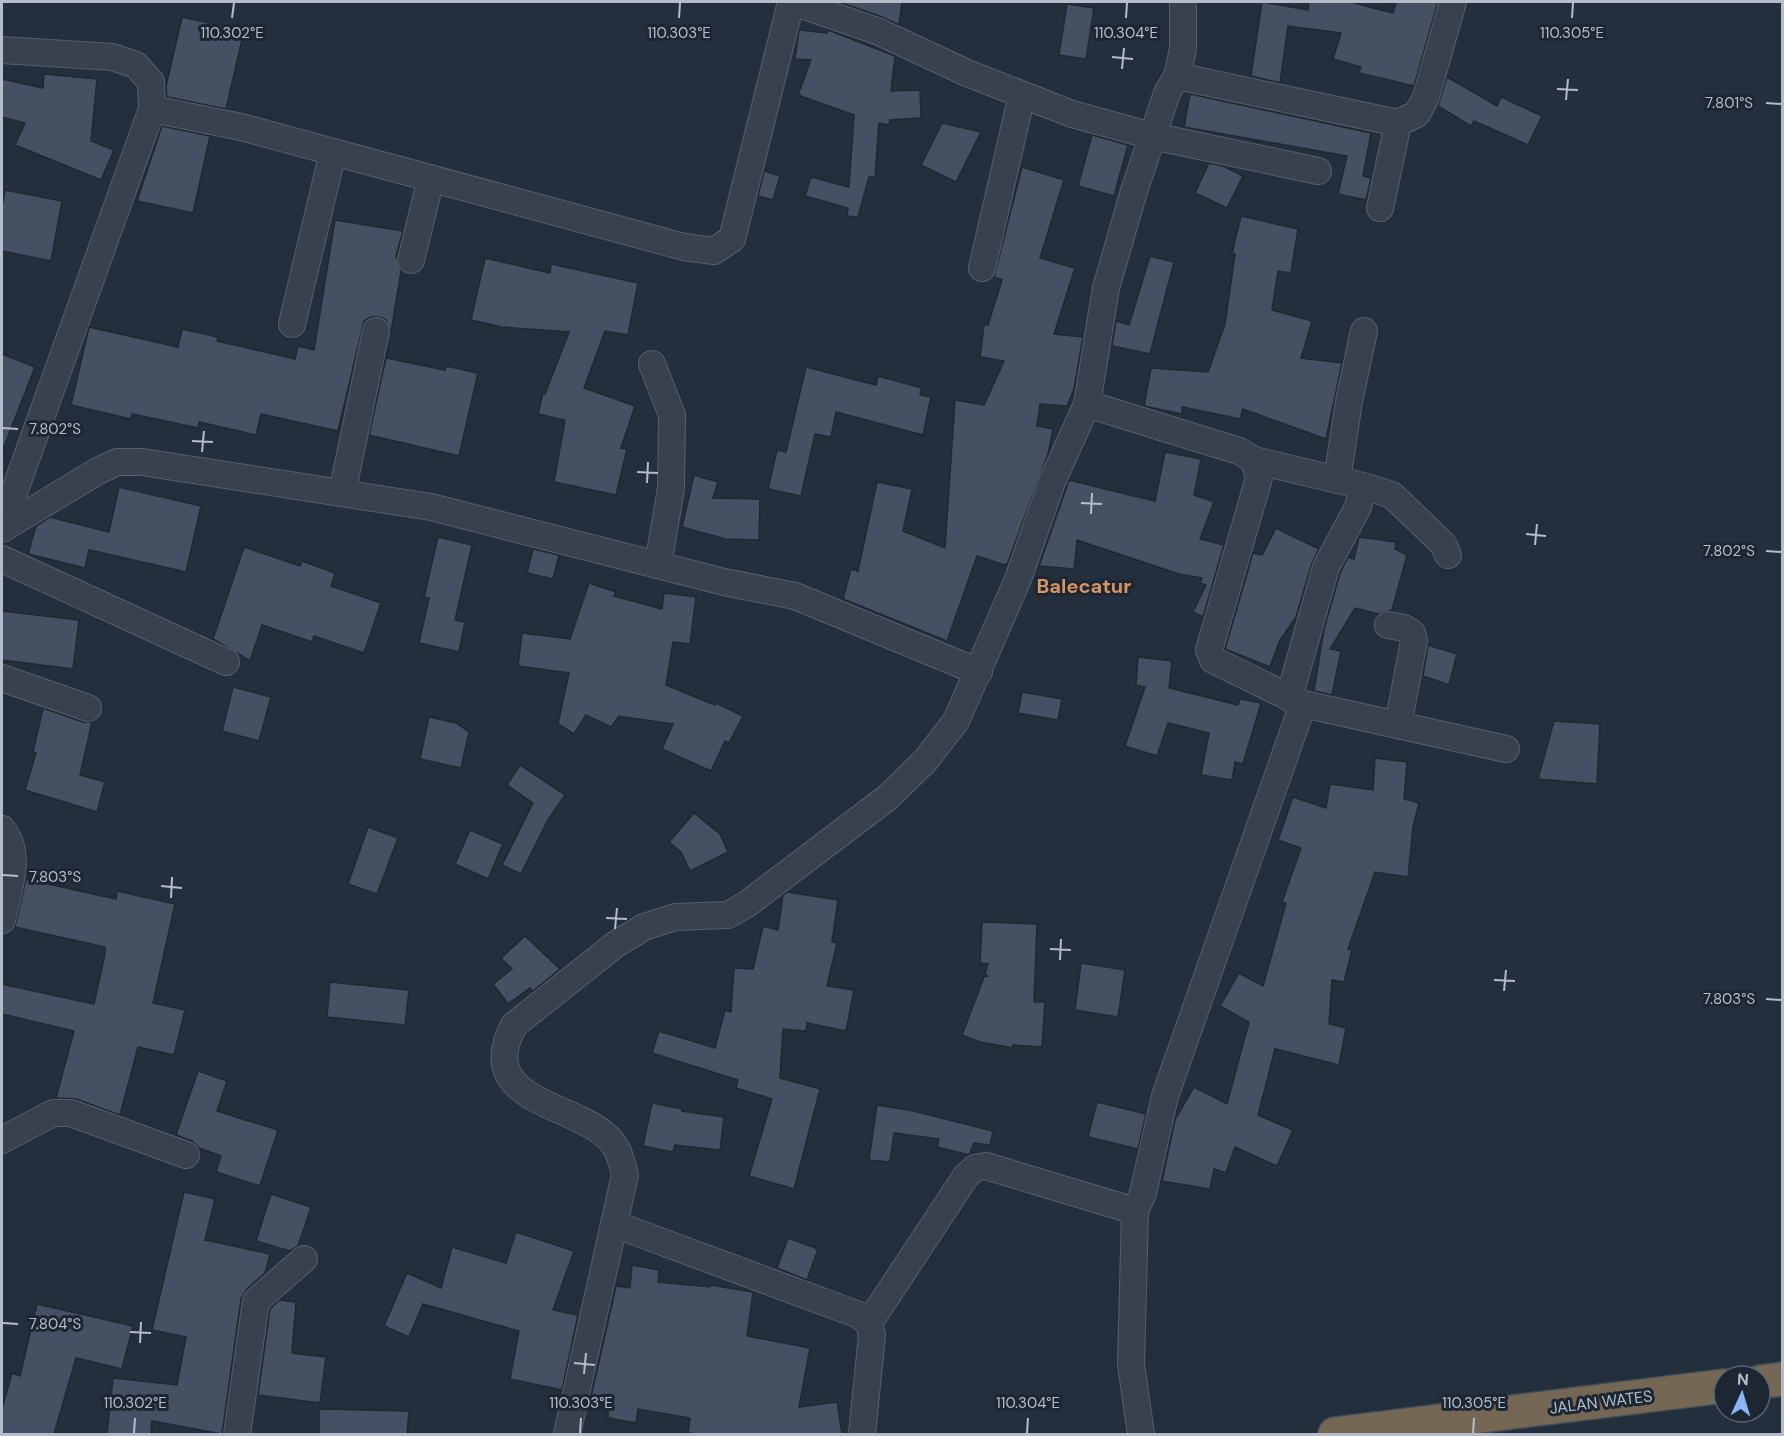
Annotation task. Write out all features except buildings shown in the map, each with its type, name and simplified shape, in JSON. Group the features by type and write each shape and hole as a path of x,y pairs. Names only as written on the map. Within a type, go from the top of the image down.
{"highway":[{"name":"JALAN WATES","path":"1335,1434 1397,1431 1712,1388"}],"street":[{"path":"152,109 241,127 684,247 714,251 732,239 792,2 877,31 967,73 1072,114 1152,136 1318,171"},
{"path":"567,1434 624,1174 619,1152 604,1134 516,1088 508,1072 505,1056 506,1040 514,1025 616,944 644,927 675,917 728,915 747,904 888,798 924,761 956,721 1018,579 1053,482 1087,404 1106,288 1152,136 1167,93 1177,76 1183,48 1184,2"},
{"path":"1177,76 1398,123 1417,114 1425,97 1453,2"},
{"path":"2,50 112,57 136,65 151,82 152,109 2,528"},
{"path":"982,268 1022,94"},
{"path":"1380,208 1398,123"},
{"path":"292,324 333,152"},
{"path":"411,260 431,178"},
{"path":"342,493 376,331"},
{"path":"1337,480 1349,401 1364,331"},
{"path":"652,364 672,415 671,488 658,565"},
{"path":"1087,404 1239,451 1254,460 1392,495 1443,544 1448,555"},
{"path":"1254,460 1259,478 1210,655 1221,666 1296,701 1506,748"},
{"path":"2,528 62,491 117,462 142,462 430,507 658,565 795,596 979,672"},
{"path":"1141,1434 1131,1364 1135,1211 1143,1193 1165,1096 1296,701 1326,567 1358,507 1363,486"},
{"path":"2,559 226,662"},
{"path":"1388,625 1404,628 1412,633 1414,641 1398,725"},
{"path":"2,678 88,708"},
{"path":"2,830 9,838 14,867 2,920"},
{"path":"2,1140 53,1113 71,1113 186,1155"},
{"path":"869,1323 966,1176 975,1168 986,1166 1135,1211"},
{"path":"614,1224 859,1315 869,1323 872,1335 862,1434"},
{"path":"237,1434 256,1300 304,1259"}],"district":[{"name":"Balecatur","path":"1084,586"}]}
